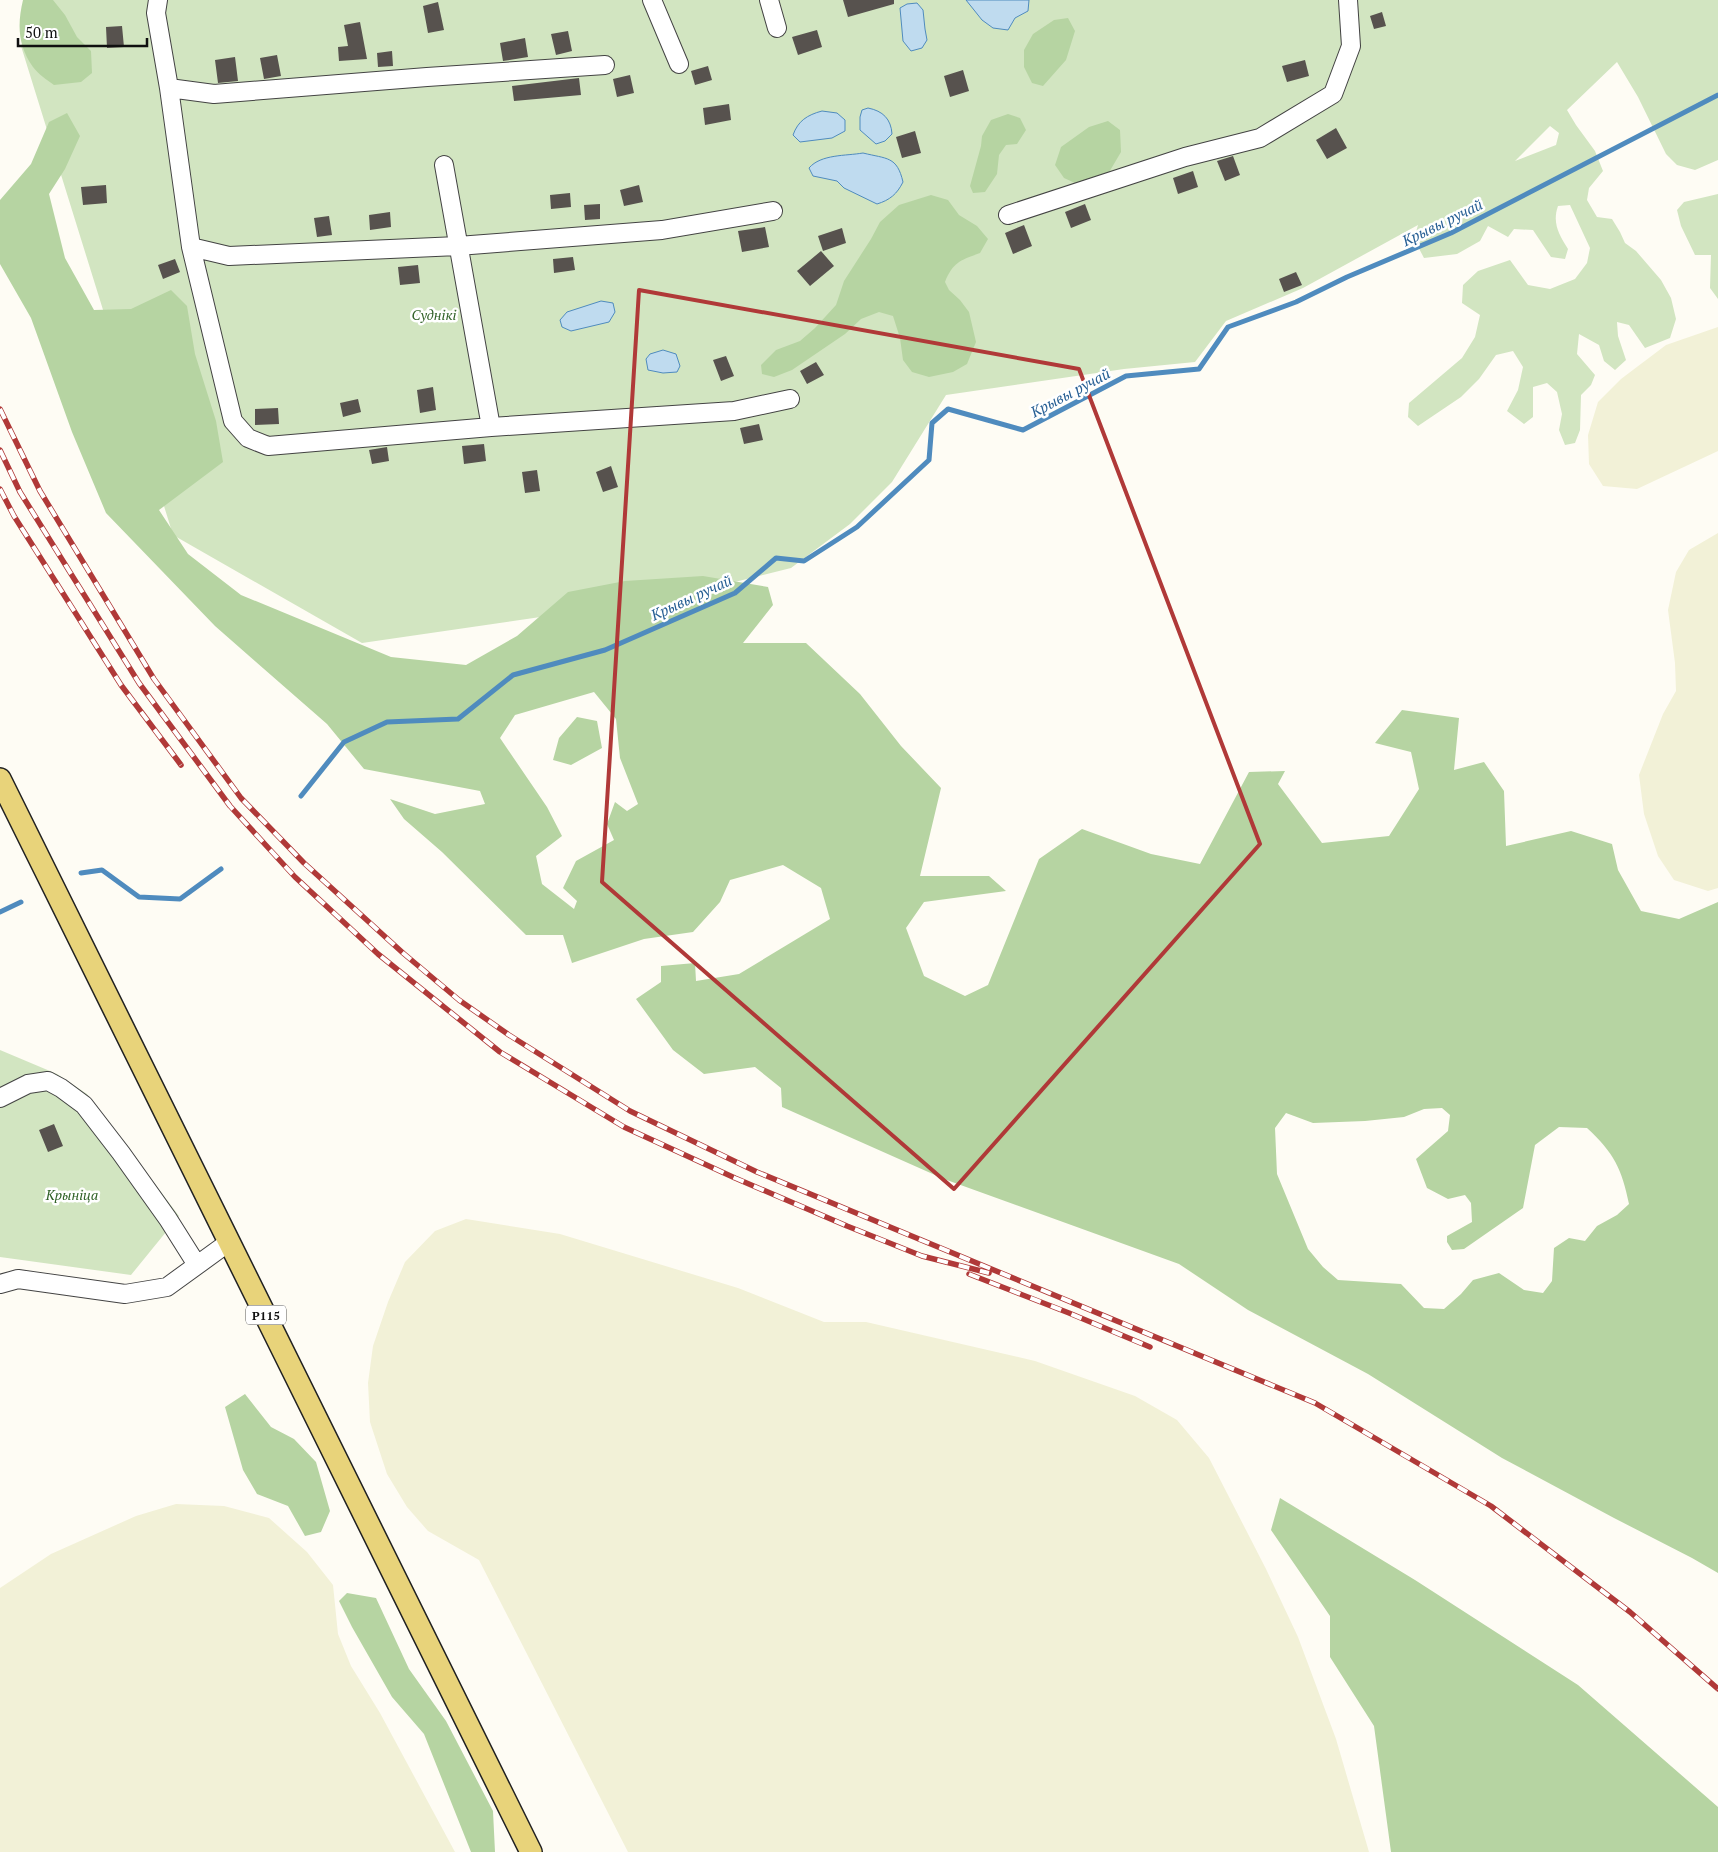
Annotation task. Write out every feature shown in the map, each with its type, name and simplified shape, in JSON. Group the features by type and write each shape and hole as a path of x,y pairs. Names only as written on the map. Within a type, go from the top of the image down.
{"main road":[{"name":"Р115","path":"0,779 531,1852"}],"street":[{"path":"158,0 156,13 169,88 191,247 233,421 248,438 268,446 491,427 734,411 790,399"},
{"path":"652,0 679,64"},
{"path":"769,0 777,28"},
{"path":"1008,215 1185,157 1260,138 1332,94 1351,46 1348,0"},
{"path":"169,88 214,94 605,65"},
{"path":"444,165 491,427"},
{"path":"191,247 229,256 458,246 662,230 773,211"},
{"path":"0,1098 28,1084 48,1081 62,1088 84,1105 121,1153 198,1265"},
{"path":"0,1284 18,1279 125,1294 167,1287 229,1242"}],"highlighted area":[{"path":"639,290 1079,369 1260,844 954,1189 602,882"}],"green space":[{"path":"23,0 53,0 65,15 77,37 91,51 92,73 81,82 54,85 35,70 24,51 20,35"},
{"name":"Суднікі","path":"40,0 1718,0 1718,160 1695,170 1677,165 1666,154 1638,97 1617,62 1567,110 1595,151 1603,171 1589,188 1587,200 1597,217 1612,219 1625,243 1636,251 1661,280 1671,298 1676,319 1670,338 1645,348 1629,325 1617,322 1618,336 1626,360 1615,370 1604,361 1599,345 1579,334 1577,354 1595,375 1591,385 1581,395 1580,430 1575,443 1565,445 1559,430 1562,414 1557,392 1547,383 1533,387 1533,417 1524,424 1507,411 1518,390 1523,367 1513,351 1496,355 1479,379 1461,397 1418,426 1408,417 1409,403 1462,358 1475,337 1480,315 1462,303 1463,285 1478,271 1510,260 1528,285 1550,289 1575,279 1587,263 1590,248 1570,205 1558,206 1556,212 1559,234 1568,249 1565,259 1551,257 1533,230 1514,229 1508,237 1488,226 1480,241 1457,254 1424,258 1414,239 1418,225 1303,288 1226,321 1195,362 1124,369 946,395 892,482 850,524 791,568 670,598 362,643 173,535 21,46","holes":["1550,126 1559,133 1556,145 1515,161"]},
{"path":"1068,18 1075,31 1066,60 1043,86 1032,83 1024,67 1024,50 1033,34 1054,20"},
{"path":"67,113 80,136 65,169 49,194 65,258 94,310 131,309 171,290 187,306 195,354 216,421 223,462 159,510 188,554 241,595 391,657 466,665 517,636 568,592 625,581 703,576 768,587 773,605 743,643 806,643 860,694 901,746 941,788 920,876 989,876 1006,891 924,902 906,928 924,976 965,996 988,985 1039,859 1082,829 1151,854 1200,864 1249,772 1285,771 1278,784 1322,843 1389,836 1419,789 1411,752 1375,743 1402,710 1459,718 1454,770 1484,762 1504,791 1506,846 1571,831 1612,844 1618,870 1641,911 1679,919 1718,902 1718,1573 1502,1458 1368,1374 1248,1310 1179,1264 944,1179 782,1107 781,1088 755,1067 704,1074 673,1050 636,999 661,982 661,966 695,963 696,981 739,974 830,919 821,888 783,865 730,880 720,902 693,932 644,939 572,963 563,935 526,935 442,852 404,819 390,799 435,814 485,804 480,791 364,769 327,724 215,626 106,513 72,432 31,318 0,264 0,200 31,164 49,122","holes":["594,692 616,719 620,758 638,804 627,811 615,802 607,824 614,840 576,861 563,888 577,901 574,909 542,884 536,856 562,836 547,807 500,738 515,715","1442,1108 1450,1115 1448,1131 1416,1159 1427,1188 1448,1199 1465,1195 1471,1203 1472,1222 1447,1236 1447,1242 1452,1250 1464,1249 1523,1208 1535,1145 1559,1127 1587,1128 1616,1162 1629,1204 1617,1215 1597,1226 1585,1241 1569,1238 1554,1248 1552,1281 1543,1293 1524,1290 1499,1273 1473,1280 1444,1309 1424,1308 1401,1284 1338,1280 1323,1267 1308,1249 1277,1174 1275,1128 1286,1113 1313,1123 1404,1117 1424,1109"]},
{"path":"1008,114 1020,118 1026,130 1017,144 1006,145 999,155 997,174 985,192 973,193 970,186 982,136 991,120"},
{"path":"1108,121 1120,130 1121,152 1108,174 1075,183 1064,178 1055,165 1061,147 1089,127"},
{"path":"1718,194 1718,299 1710,288 1711,255 1695,255 1681,226 1677,210 1684,202"},
{"path":"931,195 948,200 959,215 977,226 988,239 980,253 963,260 951,270 945,282 949,290 969,312 976,342 967,364 953,372 929,377 912,372 903,360 900,338 893,316 879,312 861,319 845,334 792,370 774,377 762,374 761,365 776,350 800,341 836,305 844,281 880,222 899,205"},
{"path":"1718,327 1718,451 1637,489 1603,486 1589,464 1588,435 1598,402 1621,379 1666,345"},
{"path":"1718,533 1718,888 1708,891 1674,880 1658,856 1644,814 1639,775 1663,714 1676,691 1675,663 1668,610 1676,572 1689,550"},
{"path":"577,717 597,721 602,748 571,765 553,760 559,738"},
{"name":"Крыніца","path":"0,1050 57,1074 87,1094 179,1216 131,1275 0,1257"},
{"path":"466,1219 560,1234 738,1288 824,1322 866,1322 1035,1361 1135,1396 1177,1420 1209,1458 1266,1569 1298,1637 1336,1739 1369,1852 628,1852 479,1560 428,1531 407,1507 387,1474 370,1422 368,1383 373,1346 388,1302 405,1262 435,1231"},
{"path":"245,1394 271,1427 294,1439 316,1462 330,1511 321,1532 305,1536 288,1506 257,1494 243,1470 225,1407"},
{"path":"1280,1498 1415,1580 1578,1685 1718,1807 1718,1852 1391,1852 1374,1726 1330,1657 1330,1616 1271,1530"},
{"path":"176,1504 224,1506 269,1518 307,1552 333,1585 338,1634 351,1666 380,1713 455,1852 0,1852 0,1588 51,1554 136,1516"},
{"path":"347,1593 376,1598 409,1669 446,1721 493,1811 495,1852 471,1852 424,1734 392,1697 339,1601"}],"water":[{"path":"966,0 1029,0 1028,11 1015,18 1008,30 993,28 982,20"},
{"path":"917,3 923,10 927,40 922,48 911,51 903,41 900,8 907,4"},
{"path":"868,108 878,111 888,120 892,134 885,141 876,144 860,130 862,110"},
{"path":"822,111 837,113 845,120 845,131 832,138 800,142 793,135 800,122 812,114"},
{"path":"863,153 890,160 898,167 903,182 893,196 886,201 877,204 844,188 837,181 813,176 809,168 820,160 834,156"},
{"path":"601,301 613,303 615,312 609,322 571,331 562,327 560,320 567,312"},
{"path":"663,350 676,354 680,366 677,372 663,373 648,370 646,359 650,354"}],"building":[{"path":"843,0 894,0 894,4 848,17"},
{"path":"438,2 444,30 428,33 423,6"},
{"path":"1382,12 1386,26 1374,29 1370,16"},
{"path":"360,22 367,59 339,61 338,47 348,46 344,25"},
{"path":"122,26 124,47 107,48 106,27"},
{"path":"817,30 822,47 798,55 792,37"},
{"path":"568,31 572,51 556,55 551,34"},
{"path":"525,38 528,57 503,61 500,43"},
{"path":"392,51 393,66 378,67 377,53"},
{"path":"277,55 281,76 264,79 260,58"},
{"path":"235,57 238,81 218,83 215,60"},
{"path":"1305,60 1309,76 1287,82 1282,66"},
{"path":"708,66 712,80 695,85 691,71"},
{"path":"963,70 969,91 950,97 944,76"},
{"path":"630,75 634,93 617,97 613,79"},
{"path":"579,78 581,95 514,101 512,86"},
{"path":"729,104 731,120 705,125 703,108"},
{"path":"1336,128 1347,148 1327,159 1316,140"},
{"path":"915,131 921,153 902,158 896,137"},
{"path":"1233,156 1240,175 1225,181 1217,161"},
{"path":"1193,171 1198,187 1178,194 1173,178"},
{"path":"106,185 107,203 83,205 81,187"},
{"path":"639,185 643,202 624,206 620,190"},
{"path":"570,193 571,207 551,209 550,195"},
{"path":"600,204 600,219 585,220 584,205"},
{"path":"1085,204 1091,220 1071,228 1065,212"},
{"path":"390,212 391,227 370,230 369,215"},
{"path":"329,216 332,235 317,237 314,218"},
{"path":"1024,225 1032,246 1013,254 1005,233"},
{"path":"765,227 769,247 742,252 738,231"},
{"path":"842,228 846,243 823,251 818,236"},
{"path":"821,251 834,266 810,286 797,271"},
{"path":"573,257 575,270 554,273 553,259"},
{"path":"175,259 180,272 163,279 158,265"},
{"path":"418,265 420,283 400,285 398,267"},
{"path":"1296,272 1302,285 1284,292 1279,279"},
{"path":"726,356 734,376 721,381 713,360"},
{"path":"816,362 824,375 807,384 800,371"},
{"path":"433,387 436,410 420,413 417,390"},
{"path":"358,399 361,412 343,417 340,403"},
{"path":"278,408 279,424 255,425 255,409"},
{"path":"759,424 763,440 744,444 740,428"},
{"path":"484,444 486,461 464,464 462,446"},
{"path":"387,447 389,461 372,464 369,450"},
{"path":"611,466 618,487 603,492 596,472"},
{"path":"537,470 540,491 525,493 522,472"},
{"path":"54,1124 63,1146 48,1152 39,1130"}],"waterway":[{"name":"Крывы ручай","path":"301,796 344,742 387,722 458,719 513,675 605,650 735,593 776,558 804,561 857,527 929,460 932,423 948,409 1023,430 1126,376 1199,369 1228,327 1296,302 1347,277 1451,233 1718,95"},
{"name":"Крывы ручай","path":"81,873 102,870 139,897 180,899 221,869"},
{"name":"Крывы ручай","path":"0,912 21,902"}],"railway":[{"path":"0,409 40,491 154,679 241,798 304,863 403,953 459,1000 509,1035 630,1111 757,1172 1315,1403 1491,1506 1630,1612 1718,1689"},
{"path":"0,450 20,492 139,683 230,806 295,877 378,954 500,1052 624,1127 735,1178 847,1226 922,1256 989,1273"},
{"path":"0,489 14,516 121,685 181,765"},
{"path":"969,1274 1150,1347"}]}
